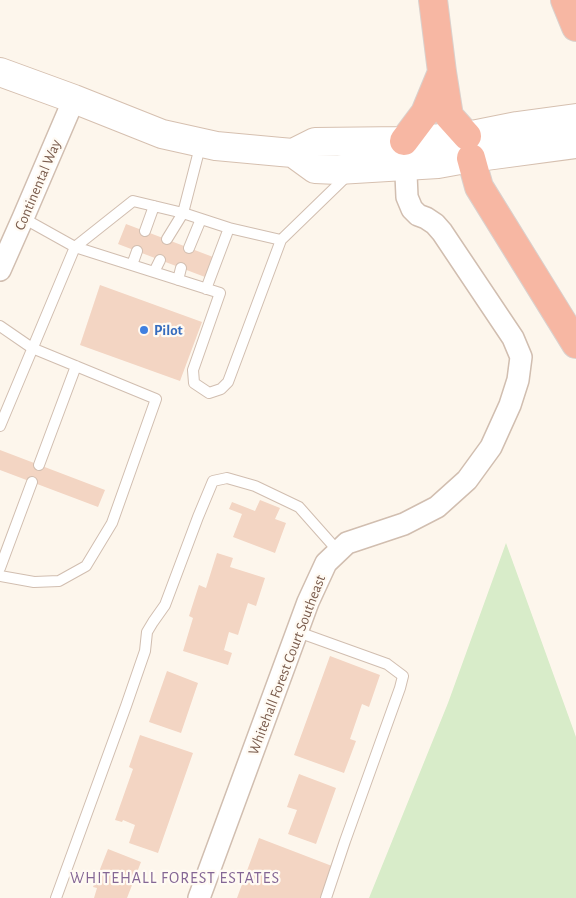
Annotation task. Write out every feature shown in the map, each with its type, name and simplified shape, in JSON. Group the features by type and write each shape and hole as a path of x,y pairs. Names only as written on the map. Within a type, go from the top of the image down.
{"highway":[{"path":"433,0 442,72 450,116 469,147 479,187 576,344"},
{"path":"565,0 576,27"},
{"path":"405,154 442,72"}],"street":[{"path":"0,72 162,134 216,146 293,153 315,169 354,169 405,154"},
{"name":"Continental Way","path":"0,270 74,99"},
{"path":"293,153 314,142 405,154 438,164 469,147 522,138 576,118"},
{"path":"522,138 576,144"},
{"name":"Whitehall Forest Court Southeast","path":"199,898 308,602 326,563 348,543 404,524 437,507 467,480 491,447 510,405 518,380 521,356 513,338 442,232 435,224 418,215 412,209 407,197 405,154"}],"lane":[{"path":"167,240 183,213 201,142"},
{"path":"23,218 75,247 220,293 193,370 194,383 209,393 221,389 228,382 281,240 354,169"},
{"path":"0,426 75,247 133,201 183,213 229,228 281,240"},
{"path":"145,231 154,206"},
{"path":"189,248 200,218"},
{"path":"206,289 229,228"},
{"path":"132,265 137,251"},
{"path":"154,272 160,260"},
{"path":"178,280 182,268"},
{"path":"0,326 32,348 156,399 112,523 86,566 60,581 34,582 0,576"},
{"path":"39,465 76,366"},
{"path":"56,898 126,706 145,651 148,632 165,605 213,482 227,478 255,486 299,507 338,551"},
{"path":"0,568 32,482"},
{"path":"298,632 387,664 403,676 326,898"}],"green space":[{"path":"506,543 576,737 576,898 369,898 448,703"}],"building":[{"path":"126,224 213,257 205,277 118,244"},
{"path":"100,285 202,322 180,381 80,345"},
{"path":"0,450 105,490 98,507 0,470"},
{"path":"260,500 280,508 275,519 286,523 275,553 233,537 242,514 229,509 232,502 255,511"},
{"path":"217,553 233,558 230,567 265,578 256,606 248,603 238,635 229,632 224,650 232,653 228,665 183,651 193,618 189,616 199,585 206,588"},
{"path":"330,656 380,675 369,707 362,704 350,739 356,741 344,773 294,755"},
{"path":"167,671 198,683 181,733 149,722"},
{"path":"140,735 193,753 158,853 129,843 135,825 123,820 122,822 115,820 133,769 129,767"},
{"path":"299,774 336,788 316,844 288,834 297,810 287,807"},
{"path":"259,838 332,866 320,898 237,898"},
{"path":"108,849 141,862 127,898 94,898 97,888 93,887"}],"place":[{"name":"Pilot","path":"144,330"}],"district":[{"name":"WHITEHALL FOREST ESTATES","path":"175,878"}]}
